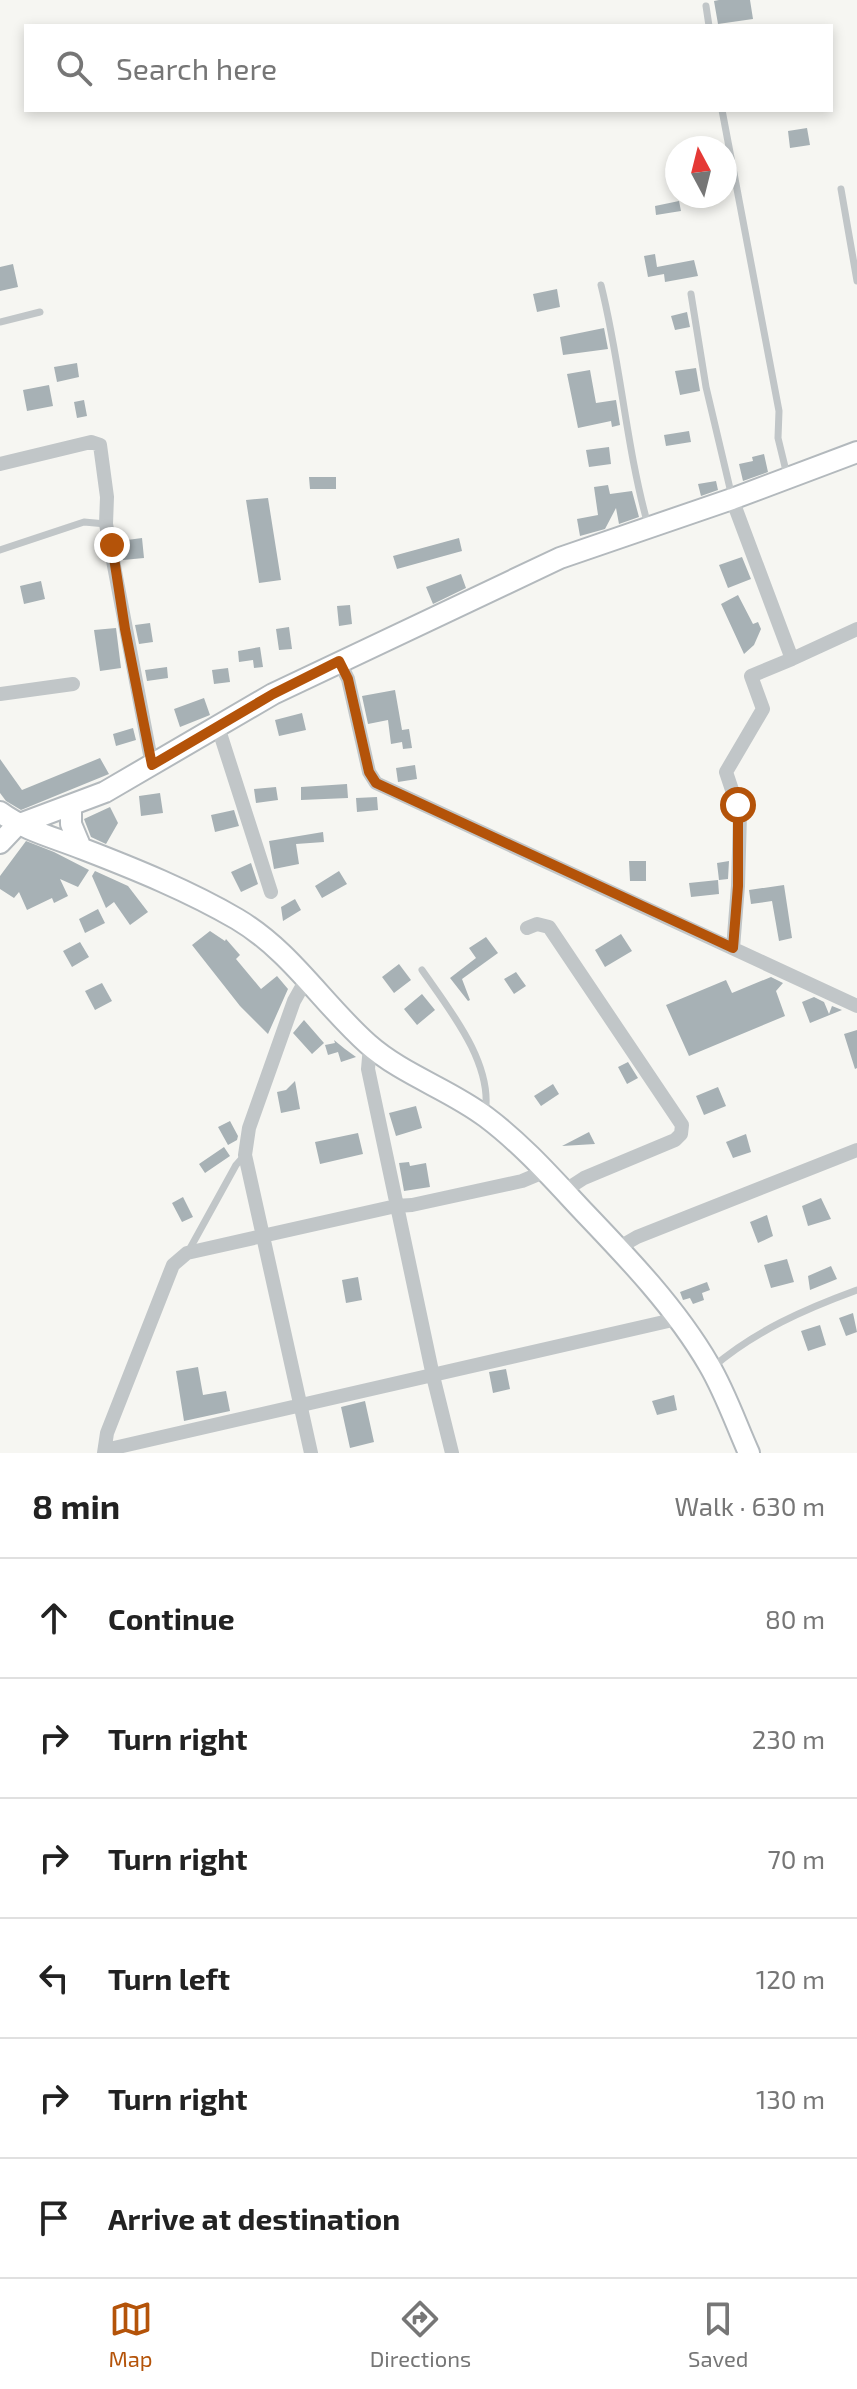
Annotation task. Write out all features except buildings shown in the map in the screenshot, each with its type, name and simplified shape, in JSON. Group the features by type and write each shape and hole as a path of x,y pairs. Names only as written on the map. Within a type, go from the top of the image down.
{"street":[{"path":"0,464 91,442 100,445 107,497 106,524 152,765"},
{"path":"0,843 17,825 105,792 339,661 560,558 857,452"},
{"path":"732,499 792,659"},
{"path":"733,948 740,814 726,772 763,709 751,676 857,629"},
{"path":"339,661 348,679 369,772 376,783 857,1006"},
{"path":"0,694 73,684"},
{"path":"218,727 271,892"},
{"path":"71,806 71,824 81,848"},
{"path":"0,812 17,825 81,848 198,898 267,938 307,978 332,1011 370,1046 398,1067 485,1116 516,1141 618,1248 677,1319 711,1368 749,1453"},
{"path":"527,928 537,924 549,927 682,1125 681,1134 675,1140 584,1178 564,1191"},
{"path":"307,978 294,1001 249,1128 245,1155 311,1453"},
{"path":"370,1046 368,1069 452,1453"},
{"path":"618,1248 637,1237 857,1150"},
{"path":"546,1171 522,1181 187,1253 173,1265 107,1433 104,1452 677,1319"}],"lane":[{"path":"706,6 709,24"},
{"path":"722,112 779,411 778,438 788,477"},
{"path":"841,189 857,281"},
{"path":"601,285 636,482 649,528"},
{"path":"691,294 706,387 732,499"},
{"path":"0,322 40,312"},
{"path":"0,550 84,522 106,524"},
{"path":"422,970 470,1040 488,1098 485,1116"},
{"path":"187,1253 236,1165 245,1155"},
{"path":"711,1368 733,1350 799,1311 857,1290"}],"route":[{"path":"112,545 152,765 273,694 339,661 348,679 369,772 376,783 733,948 738,886 738,805"}]}
